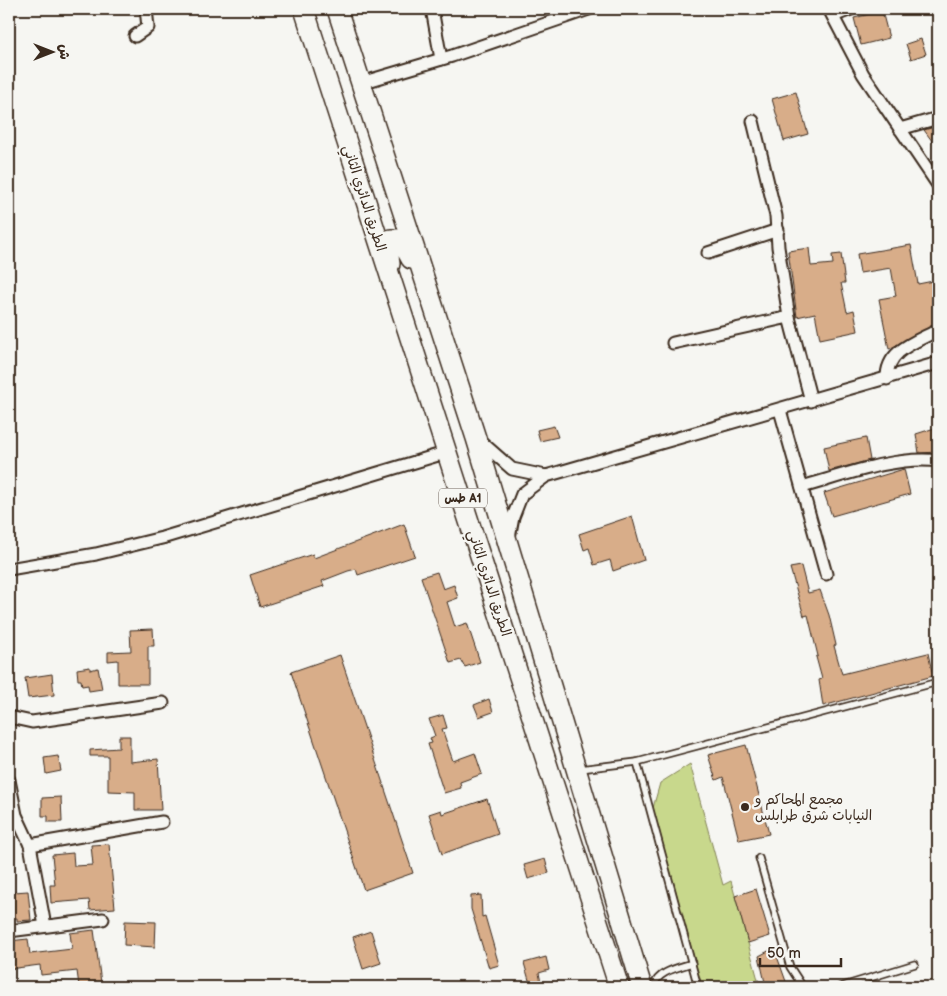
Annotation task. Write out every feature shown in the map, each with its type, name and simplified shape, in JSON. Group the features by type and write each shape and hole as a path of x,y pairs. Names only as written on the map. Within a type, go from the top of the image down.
{"highway":[{"name":"الطريق الدائري الثاني","path":"304,9 619,987"},
{"name":"الطريق الدائري الثاني","path":"337,9 476,438 642,987"},
{"path":"335,104 346,126 353,133 358,133 364,129 361,83"},
{"path":"394,290 388,248 391,239 400,239 408,251 452,378 476,438"}],"street":[{"path":"135,36 148,27 146,9"},
{"path":"432,9 441,59"},
{"path":"361,83 441,59 568,12 589,9"},
{"path":"851,9 831,12 864,74 938,185"},
{"path":"900,129 938,118"},
{"path":"753,121 778,230 778,247 788,317 810,401"},
{"path":"708,253 778,230"},
{"path":"673,343 788,317"},
{"path":"887,379 888,366 895,353 938,330"},
{"path":"508,542 513,517 522,494 546,476 938,363"},
{"path":"780,410 826,574"},
{"path":"476,438 512,468 546,476"},
{"path":"9,569 96,554 162,538 448,452"},
{"path":"802,487 882,466 919,460 938,461"},
{"path":"9,717 32,722 163,703"},
{"path":"9,780 13,816 30,845 45,926"},
{"path":"30,845 162,822"},
{"path":"9,931 103,919"}],"lane":[{"path":"576,770 637,762 938,682"},
{"path":"637,762 698,987"},
{"path":"759,858 790,967 803,987"},
{"path":"653,987 655,980 666,971 692,963"},
{"path":"840,987 915,964"}],"green space":[{"path":"690,764 723,885 731,881 760,987 702,987 653,808 660,783"}],"building":[{"path":"882,11 889,38 861,45 854,18"},
{"path":"921,39 926,54 911,59 906,44"},
{"path":"796,92 808,134 784,141 772,99"},
{"path":"938,126 938,149 924,130"},
{"path":"911,245 918,284 938,280 938,323 889,349 879,299 896,296 891,268 860,273 857,254"},
{"path":"809,248 811,266 833,264 832,255 841,254 845,283 841,283 847,312 854,310 858,331 820,339 815,313 797,317 788,251"},
{"path":"554,426 558,437 540,441 537,430"},
{"path":"938,427 938,452 919,453 916,434"},
{"path":"866,438 870,460 829,471 824,447"},
{"path":"904,469 910,494 832,516 824,493"},
{"path":"632,516 644,560 613,571 610,560 594,565 589,548 584,550 579,534"},
{"path":"404,524 415,556 358,575 356,569 348,571 322,581 324,586 260,607 250,575 313,554 314,558"},
{"path":"801,566 808,593 820,590 829,615 836,645 834,646 842,674 928,653 933,676 823,706 819,680 822,679 816,657 818,656 808,615 804,616 790,568"},
{"path":"437,572 443,589 454,585 458,598 447,602 455,627 467,623 480,662 465,667 461,660 450,663 421,577"},
{"path":"153,629 154,646 148,646 148,684 118,684 118,660 108,661 108,652 131,651 130,630"},
{"path":"340,655 413,873 364,890 291,672"},
{"path":"90,667 90,670 98,668 102,689 89,691 88,685 82,686 81,680 78,680 77,669"},
{"path":"52,674 54,695 28,698 25,678"},
{"path":"489,699 493,712 479,717 474,705"},
{"path":"443,715 447,728 442,729 453,761 475,753 482,774 460,782 461,788 444,793 428,744 432,743 430,738 435,736 429,719"},
{"path":"119,736 130,736 130,762 158,759 161,810 135,810 135,792 108,791 108,756 90,756 90,750 119,748"},
{"path":"746,745 769,834 739,840 723,777 716,780 708,755"},
{"path":"58,756 61,771 46,774 44,758"},
{"path":"61,797 62,822 48,822 48,816 42,816 42,798"},
{"path":"487,799 498,834 442,854 429,814 441,810 442,814"},
{"path":"109,844 115,908 90,910 89,900 51,903 50,885 55,885 52,855 73,853 74,866 93,865 91,845"},
{"path":"545,859 549,873 528,879 524,865"},
{"path":"756,889 770,936 748,943 735,896"},
{"path":"28,891 31,920 17,921 17,918 9,919 9,898 15,898 14,892"},
{"path":"481,895 482,917 485,916 499,965 489,968 471,909 471,896"},
{"path":"125,921 156,922 155,947 124,945"},
{"path":"94,930 101,983 79,986 77,971 41,975 40,965 9,969 9,941 28,939 30,954 72,949 70,933"},
{"path":"371,931 381,963 363,969 353,937"},
{"path":"774,948 788,987 766,987 759,956"},
{"path":"546,957 549,970 539,973 542,987 531,987 524,963"}],"place":[{"name":"مجمع المحاكم و النيابات شرق طرابلس","path":"745,807"}]}
